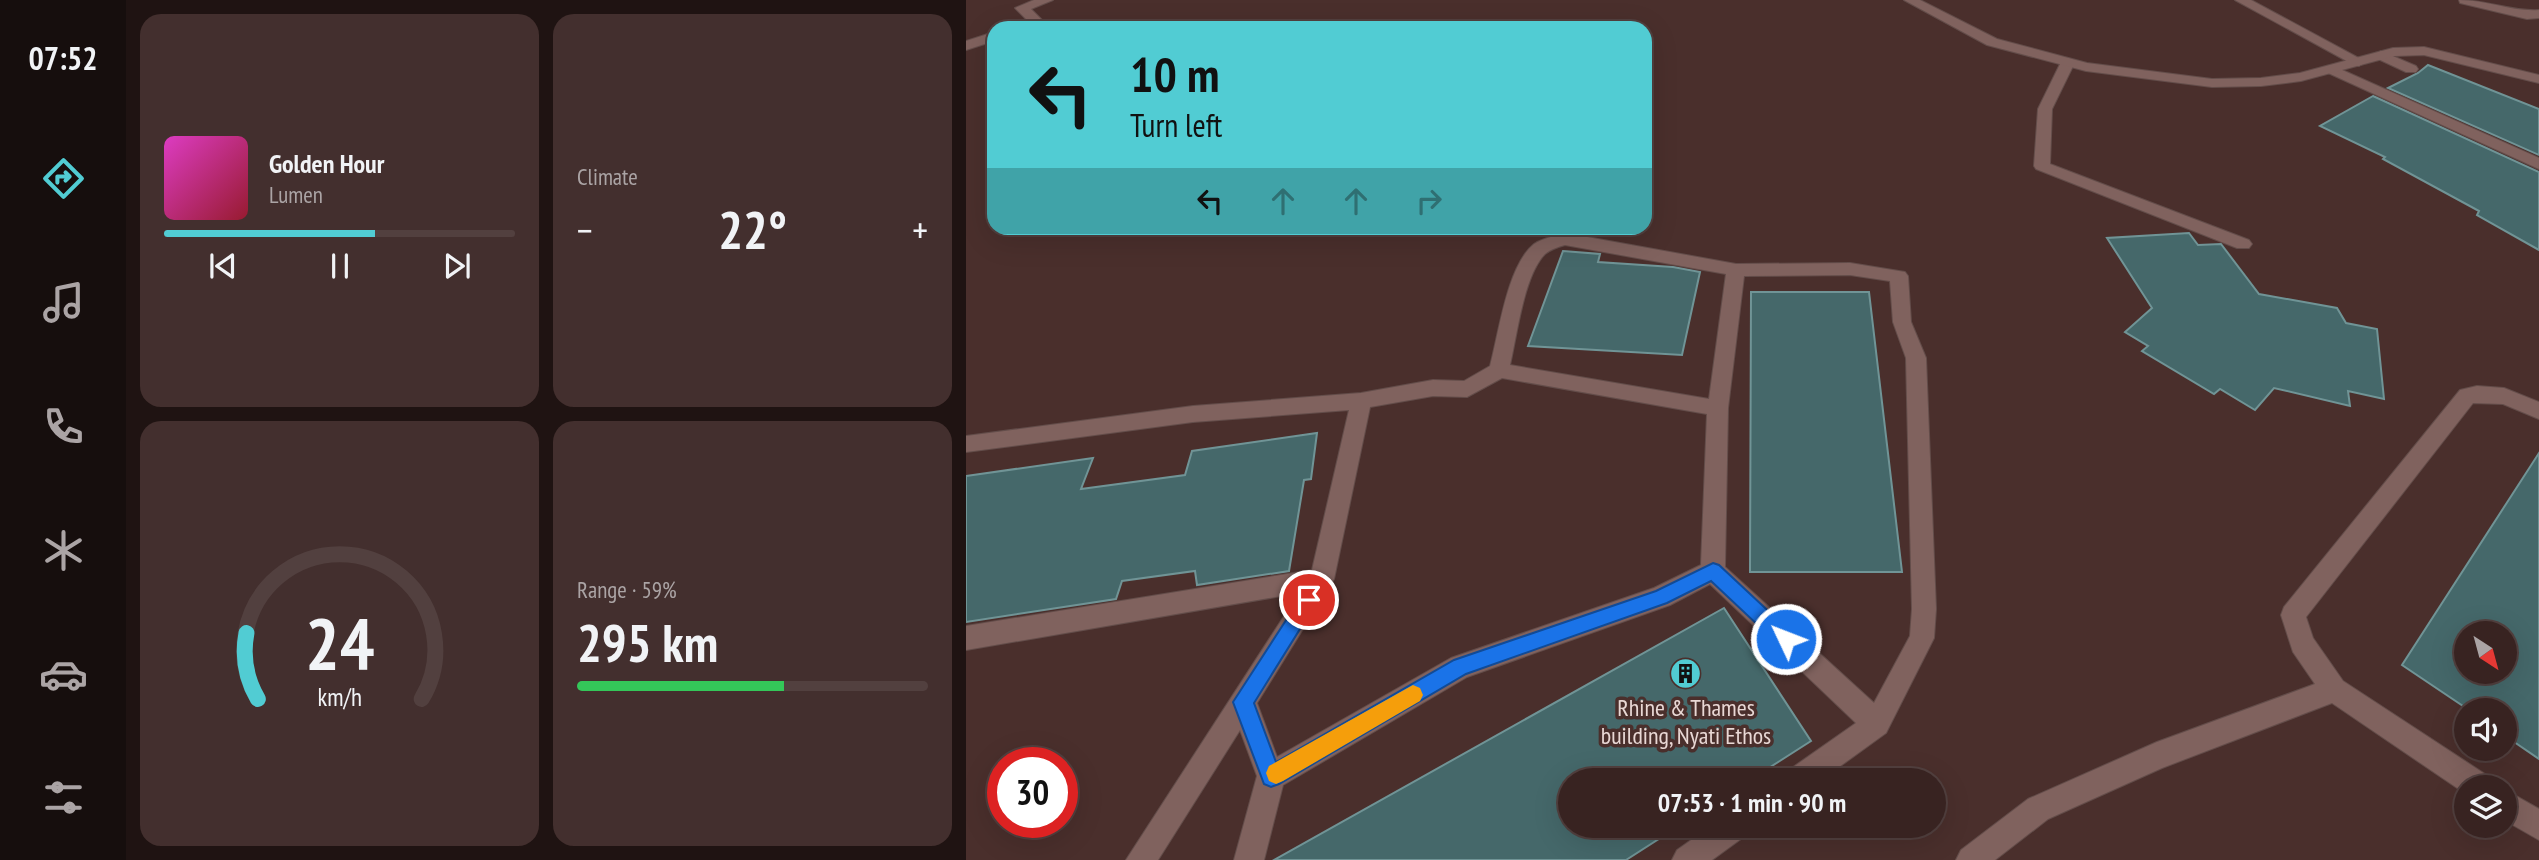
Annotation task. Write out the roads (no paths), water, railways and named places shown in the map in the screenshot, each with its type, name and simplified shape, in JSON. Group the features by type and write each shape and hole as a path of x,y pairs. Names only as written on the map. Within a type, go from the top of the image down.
{"street":[{"path":"1032,21 1035,20 1022,8 1047,0"},
{"path":"1910,0 1992,41 2068,62 2212,83 2301,78 2393,52 2424,51 2538,78"},
{"path":"2241,0 2359,62"},
{"path":"2465,0 2527,15 2539,15"},
{"path":"966,47 987,39"},
{"path":"2381,55 2411,69"},
{"path":"2068,62 2045,109 2042,166 2243,244"},
{"path":"2331,69 2539,164"},
{"path":"1499,370 1526,268 1536,252 1547,243 1565,239 1736,270 1850,269 1899,276 1902,322 1916,358 1924,609 1922,638 1877,724 1816,768"},
{"path":"1736,270 1718,408 1713,571 1877,724"},
{"path":"966,444 1193,414 1361,401 1433,388 1467,388 1499,370 1718,408"},
{"path":"2462,775 2334,690 2302,644 2293,615 2467,396 2487,391 2539,411"},
{"path":"1141,860 1322,579 1361,401"},
{"path":"1271,776 1461,667 1661,597 1713,571"},
{"path":"966,638 1322,579"},
{"path":"1971,860 2038,809 2157,756 2334,690"},
{"path":"1243,702 1271,776 1249,860"},
{"path":"2517,812 2539,826"},
{"path":"1687,860 1718,838"}],"place":[{"name":"Rhine & Thames building, Nyati Ethos","path":"1686,674"}]}
